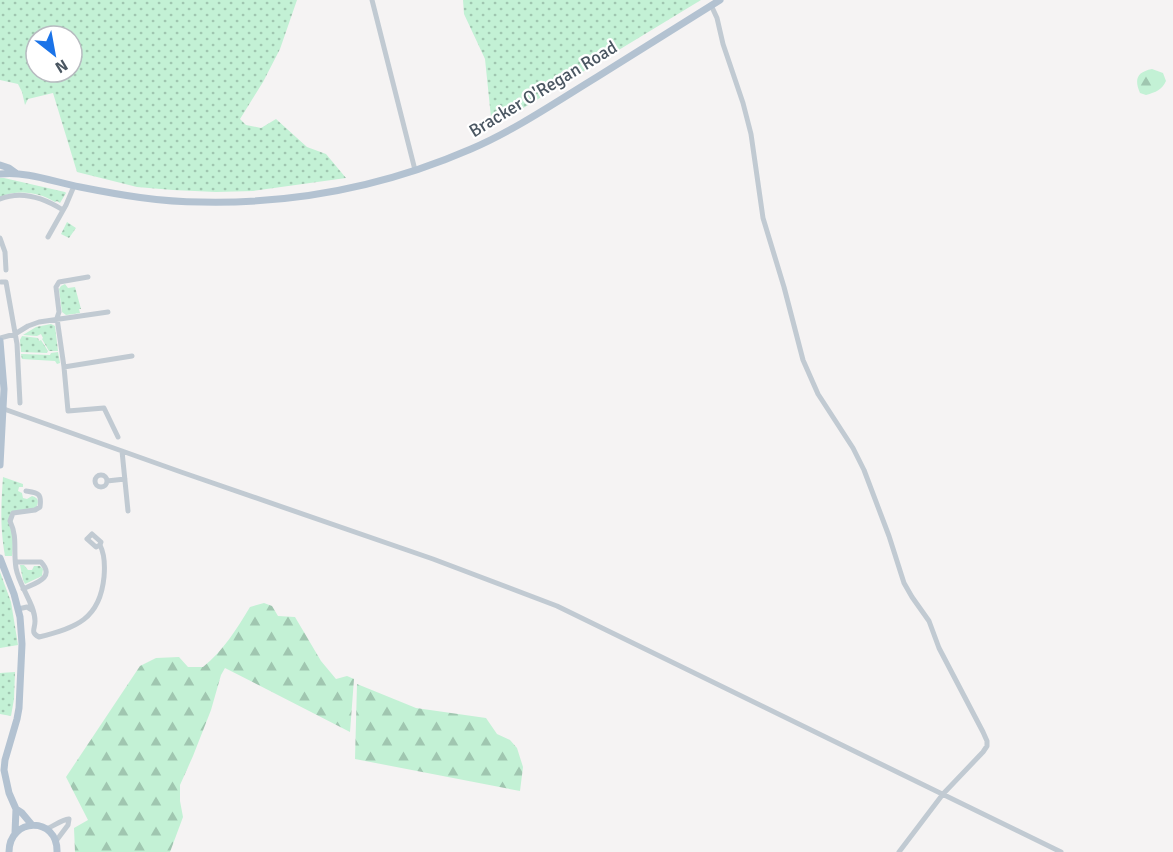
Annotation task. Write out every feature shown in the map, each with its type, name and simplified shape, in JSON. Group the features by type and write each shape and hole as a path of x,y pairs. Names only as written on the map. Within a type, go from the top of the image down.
{"main road":[{"name":"Bracker O'Regan Road","path":"0,174 16,173 74,186 174,201 269,201 352,188 415,170 472,149 518,125 717,2"},
{"name":"Bracker O'Regan Road","path":"0,165 16,173"},
{"path":"0,339 4,389 0,465"},
{"path":"0,558 18,609 27,614 22,644 19,708 2,759 9,793 16,809 15,833"},
{"path":"16,809 32,825"},
{"path":"9,849 15,833 23,827 32,825 46,829 52,834 56,841 57,852"}],"street":[{"path":"372,0 415,170"},
{"path":"717,2 717,18 723,44 751,134 763,218 809,374 818,394 853,448 864,470 904,583 929,621 939,648 987,741 984,752 943,794 899,852"},
{"path":"48,237 74,186"},
{"path":"0,199 30,195 41,198 63,210"},
{"path":"0,238 5,252 4,265"},
{"path":"88,277 59,282 56,287 59,312 57,318 68,411 104,408 118,437"},
{"path":"1,282 6,282 17,344 20,403"},
{"path":"0,339 15,334 34,323 108,312"},
{"path":"64,367 132,356"},
{"path":"4,409 433,559 557,606 1061,852"},
{"path":"122,451 128,511"},
{"path":"107,481 125,479"},
{"path":"26,491 37,493 40,496 40,507 35,510 13,513 10,521 15,537 16,569 23,589 30,599 27,614"},
{"path":"27,614 35,618 33,632 39,637 63,632 88,616 98,602 103,586 104,557 100,545"},
{"path":"18,562 41,562 47,568 47,573 42,580 23,589"},
{"path":"18,609 27,607 27,614"},
{"path":"46,829 69,819 68,825 56,841"},
{"path":"3,852 9,849"}],"green space":[{"path":"0,0 297,0 280,49 240,119 246,125 261,128 276,119 307,147 326,154 346,178 253,191 216,192 137,187 77,172 53,93 28,99 25,105 18,84 0,80"},
{"path":"463,0 701,0 492,127 485,59 464,14"},
{"path":"1152,69 1163,73 1166,81 1163,87 1146,95 1140,93 1137,84 1138,77 1143,72"},
{"path":"0,178 66,193 60,203 28,193 14,193 0,197"},
{"path":"67,222 76,228 69,238 61,234"},
{"path":"65,284 68,288 75,287 80,313 66,315 62,312 59,289"},
{"path":"51,324 55,326 58,351 49,351 41,334 23,335 36,327"},
{"path":"22,336 41,340 47,353 21,352"},
{"path":"58,352 60,363 57,364 55,361 22,359 21,354 50,355"},
{"path":"3,477 23,484 18,491 22,493 23,498 27,499 32,496 38,500 36,508 13,512 12,556 5,556 3,545 1,516"},
{"path":"20,565 24,565 28,570 32,570 34,566 40,566 43,569 42,576 25,584"},
{"path":"0,572 11,602 18,645 0,648"},
{"path":"264,603 272,606 278,616 295,617 321,661 336,679 347,676 354,679 350,732 225,668 211,710 180,785 183,817 170,852 75,852 74,828 88,820 66,777 140,666 156,658 179,657 188,667 203,667 235,632 250,607"},
{"path":"15,672 11,716 0,714 0,673"},
{"path":"357,684 416,708 486,718 497,734 510,740 517,748 523,767 520,791 355,759"}]}
